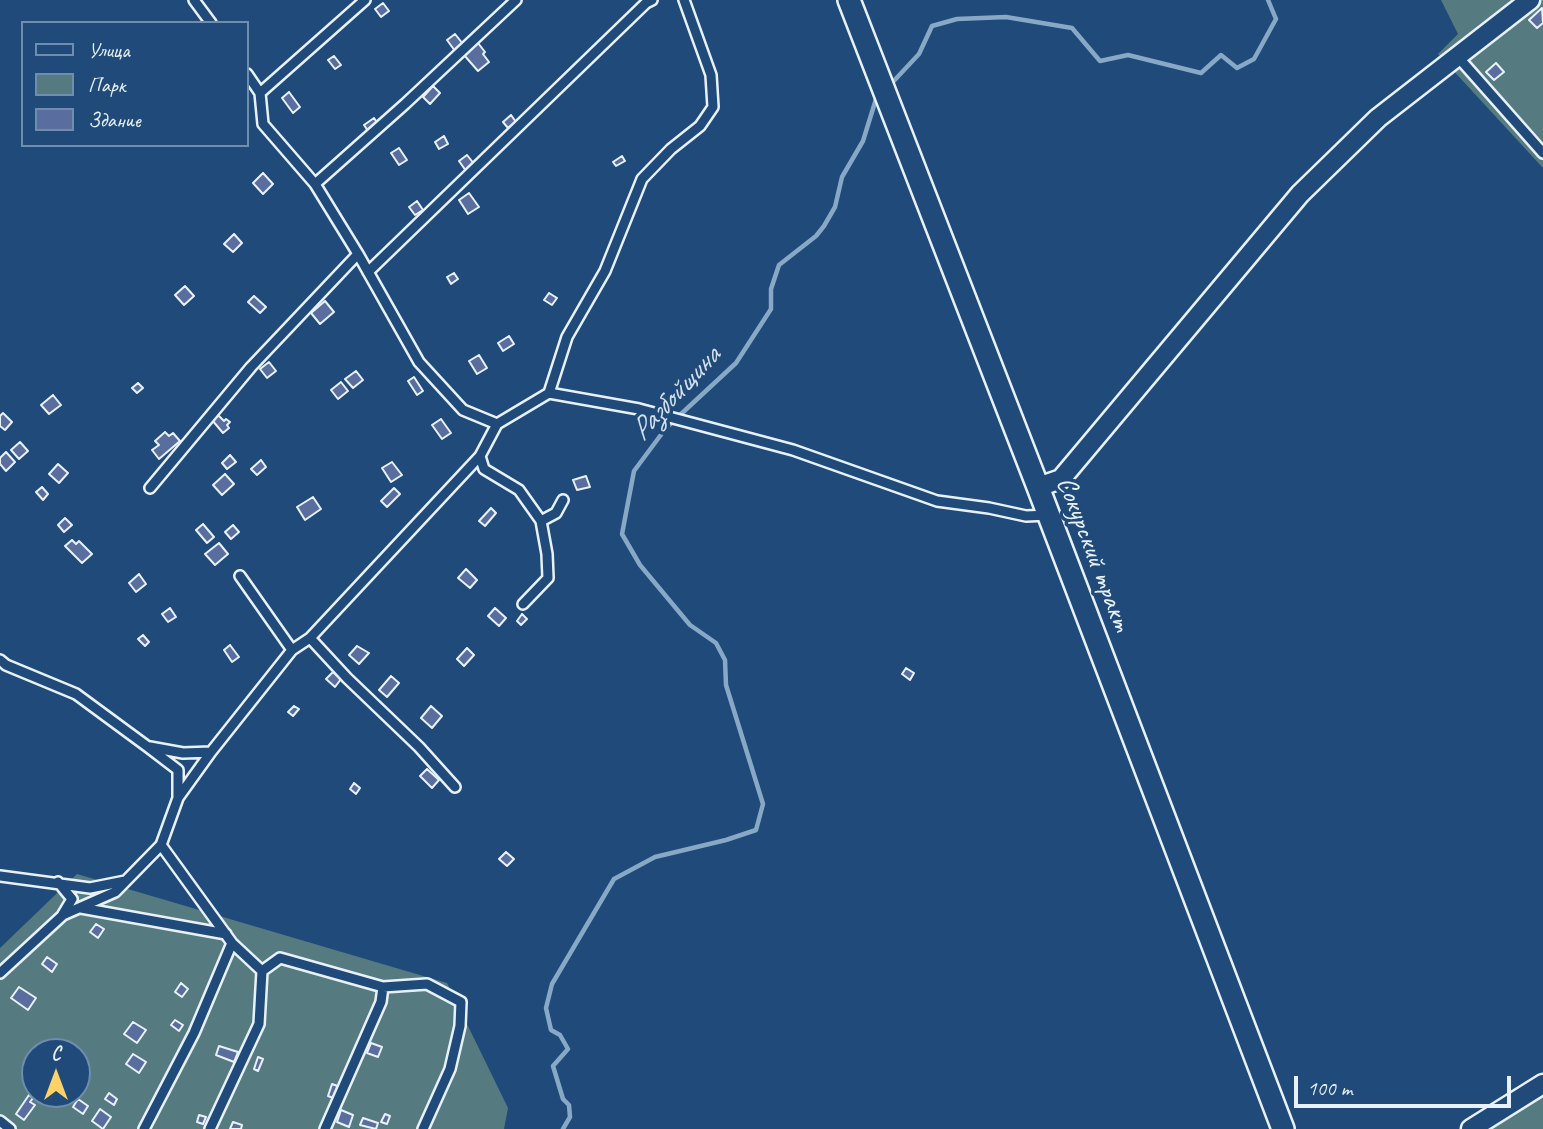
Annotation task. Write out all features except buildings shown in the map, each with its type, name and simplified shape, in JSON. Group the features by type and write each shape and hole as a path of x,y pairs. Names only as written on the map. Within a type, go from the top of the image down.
{"street":[{"name":"Сокурский тракт","path":"849,0 1283,1129"},
{"path":"1038,487 1062,479 1300,194 1378,118 1530,0"},
{"path":"1471,1129 1543,1084"}],"lane":[{"path":"194,0 210,21"},
{"path":"260,93 365,0"},
{"path":"315,184 516,0"},
{"path":"368,272 652,0"},
{"path":"549,393 567,337 606,271 642,180 671,149 700,127 713,107 712,75 684,0"},
{"path":"1458,57 1543,153"},
{"path":"248,75 260,93 263,124 315,184 419,362 463,410 497,424"},
{"path":"150,488 251,366 358,254"},
{"path":"63,915 115,892 161,845 178,798 292,650 310,638 480,456 497,424 549,393 639,409 793,450 937,501 1026,516 1048,515"},
{"path":"480,456 484,469 519,490 541,521 548,578 523,604"},
{"path":"541,521 556,513 563,500"},
{"path":"240,576 292,650"},
{"path":"310,638 455,787"},
{"path":"0,660 6,665 76,694 178,770 178,798"},
{"path":"148,747 183,753 211,752"},
{"path":"161,845 232,943 262,971"},
{"path":"0,876 90,888 125,881"},
{"path":"0,974 63,915 72,899 58,882"},
{"path":"79,908 226,934"},
{"path":"144,1129 194,1033 232,943"},
{"path":"262,971 280,958 383,987 428,984 461,1002 460,1026 450,1069 423,1129"},
{"path":"210,1129 259,1024 262,971"},
{"path":"325,1129 381,1002 383,987"}],"green space":[{"path":"1441,0 1543,0 1543,168 1438,54 1458,34"},
{"path":"77,874 447,983 508,1108 504,1129 0,1129 0,948"},
{"path":"1543,1095 1543,1129 1487,1129"}],"waterway":[{"name":"Разбойщина","path":"890,85 919,54 932,26 957,19 1006,17 1072,28 1100,61 1128,55 1201,73 1221,55 1237,68 1254,59 1276,19 1268,0"},
{"name":"Разбойщина","path":"563,1129 570,1117 569,1105 563,1099 553,1066 568,1049 560,1035 551,1030 546,1008 552,984 614,879 655,857 756,830 763,804 726,685 725,660 716,643 690,625 640,565 622,534 634,471 666,428 736,363 771,309 771,289 779,265 816,236 835,207 842,177 863,141 879,96"}]}
